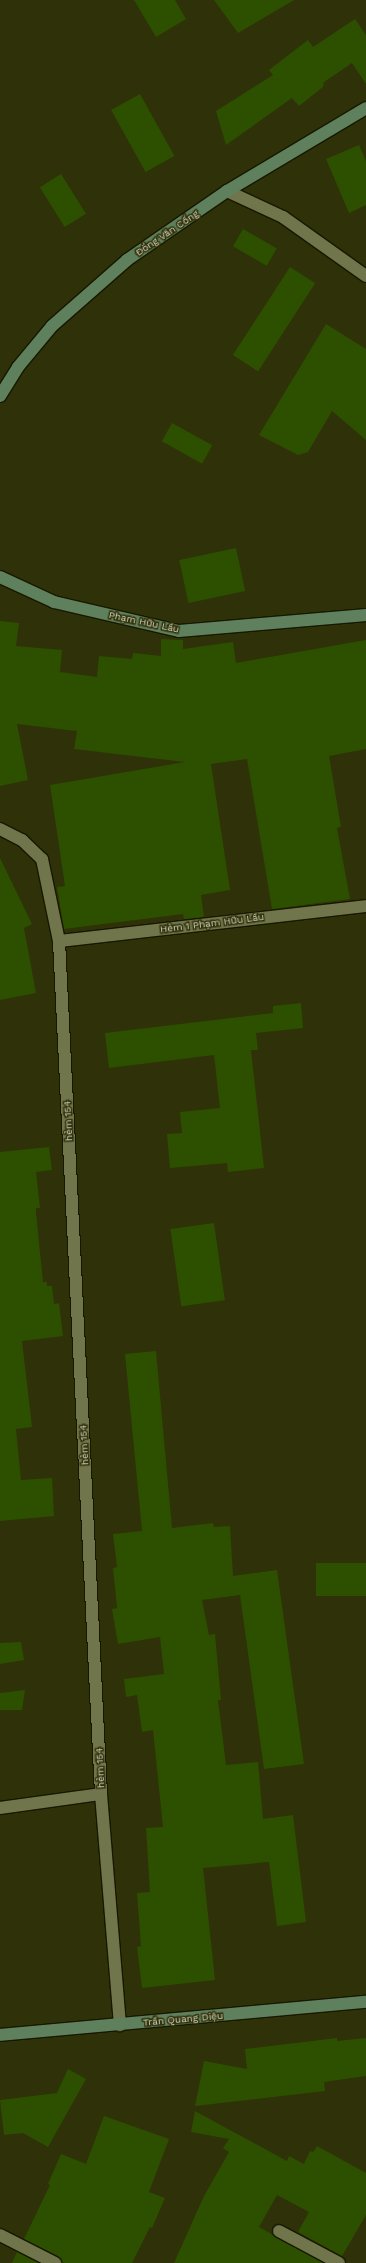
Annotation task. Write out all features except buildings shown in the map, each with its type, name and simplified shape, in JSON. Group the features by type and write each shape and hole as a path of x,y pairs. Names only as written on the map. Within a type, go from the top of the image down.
{"street":[{"name":"Đồng Văn Cống","path":"0,396 18,367 52,326 86,293 127,260 227,191 366,108"},
{"path":"227,191 283,217 366,276"},
{"name":"Phạm Hữu Lầu","path":"0,577 54,602 179,631 366,615"},
{"name":"hẻm 154","path":"0,829 22,840 36,852 45,865 59,941 101,1794 120,2025"},
{"name":"Hẻm 1 Phạm Hữu Lầu","path":"59,941 366,906"},
{"path":"0,1808 101,1794"},
{"name":"Trần Quang Diệu","path":"0,2035 366,2002"},
{"path":"279,2231 339,2263"},
{"path":"0,2235 55,2263"}]}
